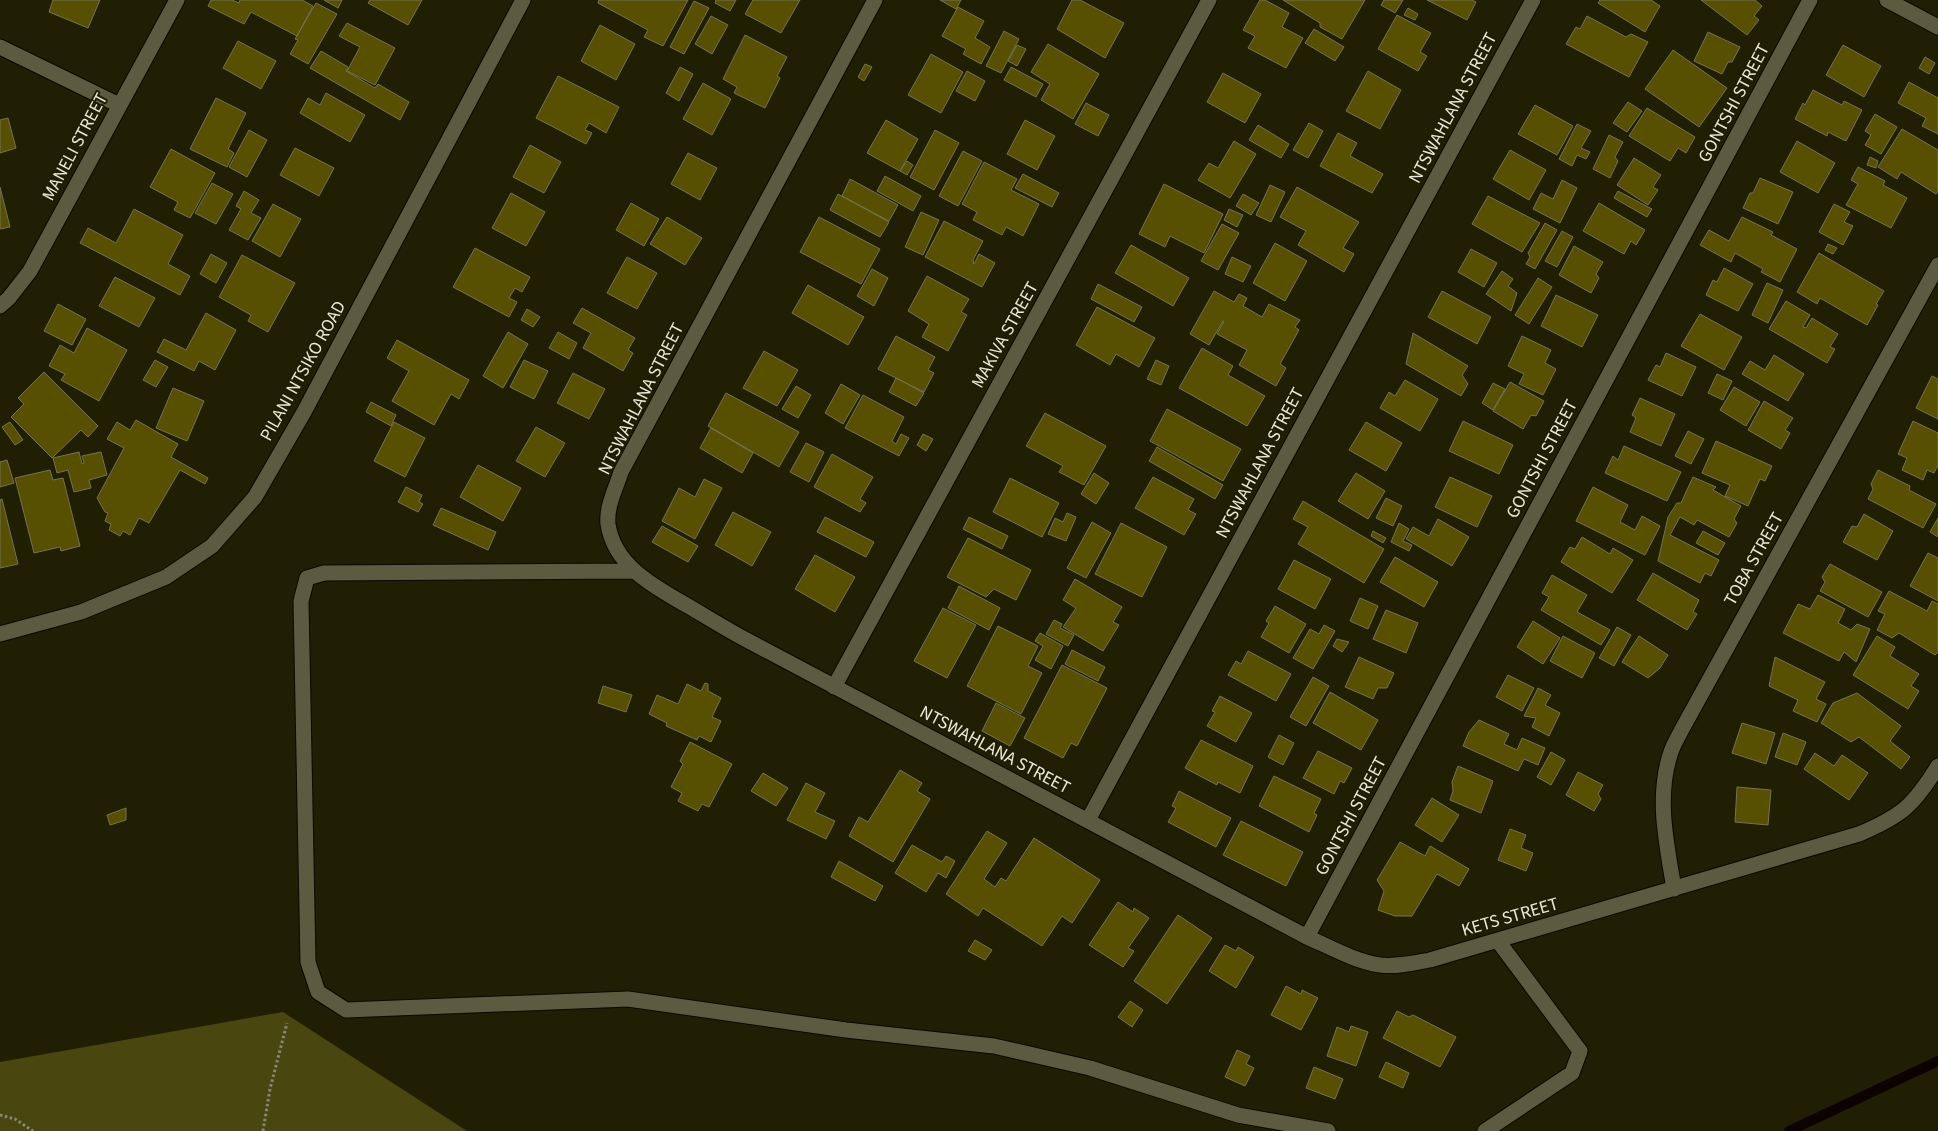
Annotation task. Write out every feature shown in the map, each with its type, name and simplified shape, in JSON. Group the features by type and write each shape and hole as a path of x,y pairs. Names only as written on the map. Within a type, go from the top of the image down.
{"street":[{"name":"MANELI STREET","path":"0,306 9,298 30,271 176,0"},
{"name":"PILANI NTSIKO ROAD","path":"0,634 81,612 166,577 212,546 255,497 304,412 523,0"},
{"name":"NTSWAHLANA STREET","path":"875,0 621,472 611,501 608,522 612,541 635,572 652,586 733,633 1088,820 1533,0"},
{"name":"MAKIVA STREET","path":"834,687 1209,0"},
{"name":"GONTSHI STREET","path":"1307,937 1810,0"},
{"path":"1887,0 1938,27"},
{"path":"0,47 119,105"},
{"name":"TOBA STREET","path":"1674,889 1663,813 1663,795 1670,755 1681,731 1938,264"},
{"path":"635,572 324,573 307,578 301,601 308,962 318,992 346,1010 628,999 846,1030 994,1046 1090,1068 1238,1115 1328,1131"},
{"name":"KETS STREET","path":"1088,820 1307,937 1351,957 1381,965 1407,964 1430,960 1498,941 1859,834 1883,824 1905,810 1922,792 1938,766"},
{"path":"1484,1131 1572,1073 1580,1051 1498,941"}],"path":[{"path":"263,1131 270,1089 287,1022"},
{"path":"0,1115 15,1119 33,1131"}],"shaded area":[{"path":"283,1012 467,1131 0,1131 0,1062"}],"building":[{"path":"53,0 100,0 88,28 49,12"},
{"path":"211,0 232,0 239,3 240,0 302,0 313,6 297,36 251,12 244,24 208,6"},
{"path":"324,0 342,0 338,8"},
{"path":"370,0 422,0 408,25 368,3"},
{"path":"599,0 688,0 663,46 644,37 648,30 598,3"},
{"path":"716,0 736,0 730,11 715,3"},
{"path":"753,0 800,0 781,33 745,14"},
{"path":"940,0 961,0 956,9"},
{"path":"1072,0 1080,0 1124,23 1105,58 1057,29"},
{"path":"1260,0 1265,0 1289,13 1282,27 1303,38 1286,68 1248,48 1255,36 1243,30"},
{"path":"1283,0 1365,0 1342,39 1320,27 1320,23"},
{"path":"1384,0 1403,0 1395,13 1381,5"},
{"path":"1427,0 1472,0 1476,2 1467,20"},
{"path":"1600,0 1651,0 1660,6 1645,32 1598,3"},
{"path":"1701,0 1755,0 1762,6 1754,16 1759,20 1747,35"},
{"path":"694,1 709,8 684,54 670,47"},
{"path":"316,3 337,14 308,64 290,54 298,40 295,39"},
{"path":"958,7 984,21 975,38 990,47 981,64 963,54 966,49 942,36"},
{"path":"1408,8 1418,14 1415,20 1404,15"},
{"path":"1397,15 1431,33 1420,52 1427,56 1418,71 1378,49"},
{"path":"711,16 728,25 712,54 695,44"},
{"path":"1587,16 1626,37 1631,34 1648,42 1629,77 1566,44 1576,27 1580,29"},
{"path":"347,23 395,48 375,85 347,71 360,47 339,36"},
{"path":"600,25 635,44 616,80 581,61"},
{"path":"1314,29 1344,47 1335,61 1305,43"},
{"path":"1004,31 1019,39 1001,73 986,66"},
{"path":"1708,32 1740,47 1732,62 1728,62 1722,74 1694,61"},
{"path":"745,35 787,57 777,76 780,78 765,108 734,93 737,87 723,79"},
{"path":"238,41 276,61 261,89 223,68"},
{"path":"1048,44 1099,74 1073,119 1041,100 1050,84 1031,72"},
{"path":"1017,45 1026,49 1017,66 1008,61"},
{"path":"1843,45 1881,66 1864,97 1826,75"},
{"path":"1673,50 1727,88 1699,127 1645,89"},
{"path":"321,51 348,67 346,71 375,88 378,84 409,102 400,120 310,68"},
{"path":"931,54 963,72 941,113 908,95"},
{"path":"1925,57 1935,63 1929,74 1919,68"},
{"path":"865,64 872,67 864,81 858,77"},
{"path":"680,67 693,74 679,101 666,93"},
{"path":"1011,67 1043,84 1036,97 1004,80"},
{"path":"967,71 985,81 975,101 956,91"},
{"path":"1368,71 1401,90 1380,129 1346,111"},
{"path":"1223,73 1261,94 1245,123 1207,102"},
{"path":"558,76 619,107 606,133 589,123 585,130 592,133 586,144 536,118"},
{"path":"1909,82 1938,98 1938,134 1922,126 1926,118 1898,103"},
{"path":"703,83 731,99 712,135 683,119"},
{"path":"1813,90 1842,105 1844,101 1862,110 1846,141 1828,132 1827,136 1795,119 1803,103 1805,105"},
{"path":"326,93 365,115 350,142 300,113 308,98 320,105"},
{"path":"216,98 246,113 228,149 234,153 227,167 190,149"},
{"path":"1628,102 1642,111 1627,132 1613,123"},
{"path":"1086,103 1109,115 1098,136 1075,124"},
{"path":"1535,105 1573,126 1557,155 1518,134"},
{"path":"1647,108 1695,137 1686,153 1678,148 1670,161 1629,136"},
{"path":"1875,114 1897,127 1881,154 1865,145 1871,135 1865,131"},
{"path":"8,118 16,148 0,153 0,120"},
{"path":"886,120 918,139 900,171 867,153"},
{"path":"1025,120 1055,136 1037,170 1007,154"},
{"path":"1309,123 1323,131 1308,158 1293,150"},
{"path":"1577,124 1591,131 1581,148 1590,152 1586,159 1577,155 1572,166 1559,159"},
{"path":"1258,125 1289,144 1281,158 1249,140"},
{"path":"1902,129 1938,150 1938,191 1936,194 1901,172 1897,179 1878,167"},
{"path":"249,130 267,140 247,177 229,167"},
{"path":"935,130 959,143 934,190 910,177"},
{"path":"1338,133 1357,143 1350,156 1383,174 1372,193 1320,166"},
{"path":"1609,135 1623,142 1615,157 1618,161 1610,178 1593,169"},
{"path":"1234,141 1256,154 1230,198 1198,180 1209,163 1218,168"},
{"path":"1797,141 1835,163 1818,193 1780,172"},
{"path":"530,145 561,162 544,193 513,177"},
{"path":"295,148 334,168 319,196 280,175"},
{"path":"171,149 215,173 190,218 174,210 178,202 150,187"},
{"path":"1510,150 1546,170 1529,200 1493,179"},
{"path":"963,151 982,161 958,206 939,196"},
{"path":"688,153 717,168 700,200 671,184"},
{"path":"1870,157 1878,161 1876,168 1867,165"},
{"path":"1634,158 1661,175 1653,187 1658,190 1648,205 1617,185"},
{"path":"907,161 913,165 907,175 900,171"},
{"path":"984,162 1017,179 1011,190 1039,204 1023,236 1006,227 1002,235 973,220 977,212 962,204"},
{"path":"1858,167 1885,181 1883,185 1907,198 1891,228 1846,205 1858,184 1851,180"},
{"path":"1023,174 1059,193 1052,207 1015,188"},
{"path":"885,176 921,196 913,211 877,191"},
{"path":"1760,178 1793,192 1778,224 1743,208"},
{"path":"850,179 898,205 889,221 842,196"},
{"path":"1562,180 1577,188 1560,223 1533,209 1541,193 1553,199"},
{"path":"212,183 233,194 216,224 195,213"},
{"path":"1164,184 1223,214 1204,253 1170,236 1165,247 1139,234"},
{"path":"1270,185 1285,192 1271,222 1256,215"},
{"path":"0,187 10,227 0,229"},
{"path":"1297,187 1359,222 1343,248 1354,254 1344,272 1298,245 1306,231 1280,217"},
{"path":"244,191 259,200 251,213 261,218 248,240 229,230 241,209 236,206"},
{"path":"1618,191 1652,209 1647,217 1614,198"},
{"path":"511,193 545,212 526,246 492,228"},
{"path":"838,194 889,222 880,237 830,210"},
{"path":"1243,194 1259,203 1251,215 1236,206"},
{"path":"1488,196 1540,223 1522,252 1472,224"},
{"path":"631,203 659,219 644,246 616,230"},
{"path":"1599,203 1645,230 1636,245 1631,241 1624,254 1583,231"},
{"path":"273,204 301,219 280,257 252,241"},
{"path":"1834,204 1850,212 1844,222 1853,226 1843,245 1819,232"},
{"path":"134,209 183,235 168,264 190,276 180,295 80,243 88,228 116,243"},
{"path":"1229,209 1243,215 1237,227 1224,220"},
{"path":"921,212 939,220 923,255 905,247"},
{"path":"667,217 702,238 685,265 650,244"},
{"path":"819,217 880,249 861,284 800,252"},
{"path":"1742,217 1773,232 1771,235 1797,249 1780,282 1761,272 1763,269 1735,253 1731,262 1700,245 1709,230 1729,241"},
{"path":"944,221 983,241 973,260 974,264 979,254 995,263 982,287 925,257"},
{"path":"1545,223 1557,230 1535,269 1526,264 1530,257 1528,253"},
{"path":"1222,224 1239,233 1218,270 1201,261"},
{"path":"1562,231 1573,237 1557,267 1545,261"},
{"path":"1275,243 1307,261 1285,301 1253,283"},
{"path":"1828,244 1837,248 1833,254 1825,250"},
{"path":"1131,245 1189,278 1173,306 1115,273"},
{"path":"1574,246 1603,262 1596,274 1599,278 1591,293 1559,275"},
{"path":"475,248 530,277 522,292 515,288 509,298 517,302 509,317 453,287"},
{"path":"1471,249 1497,263 1484,287 1458,272"},
{"path":"1819,253 1884,291 1867,325 1820,298 1817,304 1797,292"},
{"path":"211,254 227,263 216,283 200,274"},
{"path":"242,255 295,283 268,332 248,321 251,315 219,297"},
{"path":"627,257 657,273 637,309 607,293"},
{"path":"1232,257 1251,266 1243,282 1225,274"},
{"path":"1724,268 1753,284 1738,311 1706,295 1713,280 1717,282"},
{"path":"872,269 888,278 874,306 857,296"},
{"path":"1502,271 1513,279 1508,286 1517,293 1511,311 1486,294"},
{"path":"927,276 969,299 961,312 967,315 948,351 922,337 929,324 908,311"},
{"path":"115,277 155,298 139,327 99,306"},
{"path":"1538,278 1552,287 1529,324 1515,315"},
{"path":"1767,283 1783,290 1768,323 1752,315"},
{"path":"1098,284 1142,307 1134,322 1091,299"},
{"path":"808,285 864,317 848,345 792,313"},
{"path":"1214,291 1234,302 1239,294 1247,298 1243,306 1262,317 1269,304 1300,320 1295,327 1299,330 1280,364 1286,368 1276,386 1239,365 1247,350 1217,334 1224,321 1209,345 1190,334"},
{"path":"1442,291 1491,317 1477,344 1428,317"},
{"path":"1556,295 1598,315 1582,347 1541,326"},
{"path":"1786,301 1810,315 1803,327 1806,328 1812,318 1838,334 1830,347 1835,349 1827,363 1769,329"},
{"path":"58,304 86,319 72,345 44,331"},
{"path":"1097,307 1155,338 1139,367 1116,354 1110,365 1076,345"},
{"path":"582,308 635,338 628,350 633,353 623,371 583,348 591,333 573,323"},
{"path":"527,309 540,317 533,327 521,320"},
{"path":"206,313 236,330 215,370 199,361 194,371 157,352 164,339 186,350"},
{"path":"1700,314 1742,337 1724,370 1681,346"},
{"path":"87,328 127,350 99,401 61,380 65,374 49,366 60,345 74,353"},
{"path":"508,332 528,344 503,388 483,376"},
{"path":"558,332 577,343 569,359 549,348"},
{"path":"1413,333 1468,366 1462,375 1468,384 1461,396 1406,364"},
{"path":"896,336 935,357 928,370 934,373 924,392 878,369"},
{"path":"1522,336 1551,350 1545,363 1556,369 1543,395 1519,384 1524,374 1508,366"},
{"path":"397,340 469,380 459,399 451,394 434,425 392,401 409,371 387,358"},
{"path":"1202,348 1233,366 1228,375 1265,396 1247,426 1179,388"},
{"path":"764,351 798,370 777,406 743,388"},
{"path":"1666,353 1696,367 1682,396 1648,380 1656,365 1660,367"},
{"path":"1774,355 1804,374 1788,401 1742,374 1750,361 1765,370"},
{"path":"155,360 168,367 156,387 143,380"},
{"path":"524,360 548,371 534,399 510,387"},
{"path":"1156,360 1169,366 1161,385 1147,379"},
{"path":"44,372 98,426 88,437 81,430 52,458 11,417 24,404 18,398"},
{"path":"573,373 605,389 589,419 557,403"},
{"path":"1717,374 1732,381 1723,400 1708,393"},
{"path":"1932,376 1938,379 1938,419 1916,408"},
{"path":"896,378 924,393 916,406 889,392"},
{"path":"1405,380 1438,399 1420,431 1380,408 1389,392 1395,396"},
{"path":"1510,382 1544,401 1536,416 1531,415 1523,429 1493,411"},
{"path":"1493,383 1505,389 1493,410 1482,403"},
{"path":"841,384 860,395 843,424 825,413"},
{"path":"796,386 811,395 798,418 782,409"},
{"path":"1734,387 1760,402 1746,426 1720,410"},
{"path":"173,388 204,401 187,441 156,428"},
{"path":"726,393 799,432 779,467 708,426"},
{"path":"863,395 904,417 892,441 896,444 901,434 909,438 899,456 845,428"},
{"path":"1640,398 1675,414 1661,446 1630,432 1636,418 1632,415"},
{"path":"1764,401 1793,418 1785,430 1790,433 1781,449 1748,430"},
{"path":"371,402 396,415 391,426 366,412"},
{"path":"1167,409 1241,449 1223,481 1150,441"},
{"path":"1045,413 1106,446 1084,485 1059,472 1063,466 1026,446"},
{"path":"136,420 178,444 171,457 208,478 205,484 180,470 149,523 139,518 130,535 123,531 120,536 109,530 111,524 105,521 108,513 105,512 97,498 124,448 107,439 117,422 130,430"},
{"path":"1463,421 1513,445 1499,474 1449,451"},
{"path":"1913,421 1938,433 1938,465 1934,473 1927,470 1923,480 1902,470 1907,458 1898,454"},
{"path":"10,422 23,440 15,445 2,427"},
{"path":"394,422 425,438 405,477 374,461"},
{"path":"1366,422 1402,443 1386,471 1349,450"},
{"path":"536,427 565,443 545,477 516,461"},
{"path":"711,428 753,453 742,473 700,448"},
{"path":"1688,431 1704,439 1691,464 1675,456"},
{"path":"923,434 933,439 926,451 917,445"},
{"path":"1716,441 1772,466 1765,481 1760,479 1748,506 1725,496 1730,485 1702,473"},
{"path":"806,443 824,452 809,482 790,472"},
{"path":"1624,446 1681,472 1667,501 1605,473 1613,456 1618,460"},
{"path":"1157,447 1223,485 1215,499 1149,461"},
{"path":"79,452 82,464 84,463 82,456 101,452 107,475 89,480 91,488 74,492 68,470 57,473 53,458"},
{"path":"832,454 873,477 860,499 866,503 860,512 814,487"},
{"path":"7,460 14,483 0,487 0,462"},
{"path":"478,465 521,488 503,521 460,497"},
{"path":"50,470 53,480 63,478 80,546 61,551 60,547 34,553 15,478"},
{"path":"1878,470 1910,486 1909,490 1936,504 1923,528 1868,499 1873,489 1871,484"},
{"path":"1094,473 1109,483 1096,504 1081,494"},
{"path":"1356,473 1385,491 1368,519 1338,501"},
{"path":"1153,477 1194,499 1188,510 1196,514 1184,535 1135,508"},
{"path":"1450,477 1492,496 1477,527 1435,507"},
{"path":"1693,477 1716,487 1713,490 1741,506 1734,519 1737,523 1729,537 1697,520 1694,525 1680,517 1670,535 1719,560 1711,576 1705,573 1700,583 1658,561 1668,517 1677,503 1681,503"},
{"path":"1010,478 1059,503 1042,537 993,512"},
{"path":"704,479 722,488 695,539 662,521 679,488 695,497"},
{"path":"406,487 422,495 419,502 423,504 418,512 398,502"},
{"path":"1593,487 1628,505 1620,522 1635,530 1642,516 1660,526 1645,555 1576,521"},
{"path":"1386,498 1402,506 1393,526 1376,518"},
{"path":"2,499 18,564 0,568 0,500"},
{"path":"1303,501 1384,549 1364,583 1298,544 1308,527 1293,519"},
{"path":"441,508 496,532 488,550 433,525"},
{"path":"733,512 771,532 752,566 715,545"},
{"path":"1067,513 1076,517 1066,541 1048,534 1055,518 1063,522"},
{"path":"1864,514 1893,531 1877,560 1843,542 1852,526 1857,527"},
{"path":"825,517 874,542 866,557 817,532"},
{"path":"969,517 1008,536 1002,549 963,529"},
{"path":"1938,518 1938,537 1930,532"},
{"path":"1438,519 1469,537 1452,566 1406,539 1413,527 1429,536"},
{"path":"1092,522 1111,533 1086,578 1067,568"},
{"path":"1121,523 1167,547 1142,597 1095,574"},
{"path":"1399,523 1409,529 1403,541 1412,545 1409,551 1391,542"},
{"path":"662,526 698,546 688,562 652,542"},
{"path":"1373,531 1386,538 1383,543 1371,536"},
{"path":"1703,531 1725,543 1718,555 1696,543"},
{"path":"1582,537 1610,554 1613,548 1633,560 1612,593 1561,562 1570,547 1575,549"},
{"path":"968,538 1031,570 1016,600 994,589 986,597 947,577"},
{"path":"1928,553 1938,558 1938,601 1910,586"},
{"path":"815,555 855,577 835,612 795,589"},
{"path":"1395,557 1438,582 1424,607 1380,582"},
{"path":"1294,560 1331,579 1315,609 1278,589"},
{"path":"1830,564 1882,592 1868,617 1820,591 1825,582 1822,577"},
{"path":"1653,573 1699,600 1693,612 1697,614 1687,630 1637,600"},
{"path":"1552,575 1587,595 1577,612 1610,630 1601,645 1541,610 1549,597 1542,593"},
{"path":"1075,579 1122,607 1113,622 1119,625 1103,651 1063,627 1076,608 1063,600"},
{"path":"959,586 1000,608 989,630 948,608"},
{"path":"1889,591 1927,611 1932,601 1938,604 1938,652 1935,655 1899,633 1892,638 1877,630 1885,614 1878,611"},
{"path":"1818,595 1845,609 1838,623 1851,630 1857,624 1870,629 1856,662 1844,652 1839,661 1783,633 1798,604 1810,609"},
{"path":"1360,598 1378,606 1368,629 1350,621"},
{"path":"1275,606 1306,624 1289,653 1261,637 1269,623 1266,621"},
{"path":"943,608 976,625 947,678 914,661"},
{"path":"1386,610 1418,623 1406,653 1373,639"},
{"path":"1054,620 1062,624 1060,628 1074,635 1068,646 1046,634"},
{"path":"1533,621 1560,638 1543,664 1517,647"},
{"path":"1324,625 1335,631 1313,669 1293,658 1310,629 1319,634"},
{"path":"998,626 1038,646 1028,666 1042,673 1021,714 967,686"},
{"path":"1617,627 1631,635 1614,666 1599,658"},
{"path":"1040,633 1063,646 1051,669 1035,660 1043,646 1035,641"},
{"path":"1563,636 1595,653 1582,678 1550,661"},
{"path":"1639,636 1668,655 1660,668 1648,678 1622,662"},
{"path":"1877,636 1895,647 1890,656 1919,674 1911,686 1919,691 1908,709 1853,675"},
{"path":"1337,639 1349,642 1342,652 1333,646"},
{"path":"1072,650 1105,667 1098,681 1065,664"},
{"path":"1248,651 1291,674 1276,701 1228,675 1236,661 1241,664"},
{"path":"1359,657 1394,673 1387,688 1378,688 1373,699 1345,687"},
{"path":"1775,657 1825,682 1816,699 1826,704 1817,722 1793,711 1798,700 1769,686"},
{"path":"1062,665 1107,688 1077,746 1071,743 1063,758 1024,738"},
{"path":"1508,675 1534,688 1522,711 1496,697"},
{"path":"1313,677 1329,686 1306,726 1290,717"},
{"path":"705,683 708,684 708,691 721,698 712,717 721,721 711,742 699,736 697,740 666,726 667,723 649,714 657,695 678,704 687,684 701,691"},
{"path":"603,686 632,695 626,712 598,703"},
{"path":"1538,688 1551,695 1545,705 1560,713 1549,736 1532,727 1536,718 1524,716"},
{"path":"1330,692 1378,720 1361,750 1313,723"},
{"path":"1857,693 1901,726 1890,741 1910,757 1901,769 1859,737 1851,742 1821,723 1833,703"},
{"path":"1220,696 1252,713 1236,742 1207,726 1215,712 1212,711"},
{"path":"996,703 1025,718 1010,746 982,731"},
{"path":"1479,720 1509,734 1504,744 1517,750 1522,738 1545,748 1538,765 1524,759 1518,771 1463,746 1469,732"},
{"path":"1742,723 1775,733 1766,764 1732,753"},
{"path":"1783,733 1806,742 1797,765 1775,757"},
{"path":"1279,735 1294,743 1283,765 1268,757"},
{"path":"1201,740 1253,766 1240,793 1218,782 1217,785 1185,768"},
{"path":"690,742 732,764 709,807 702,804 698,811 678,801 682,793 671,787 683,764 680,761"},
{"path":"1318,751 1352,768 1344,783 1340,781 1334,794 1303,778"},
{"path":"1551,752 1565,760 1551,785 1537,777"},
{"path":"1815,753 1834,766 1842,755 1868,773 1849,800 1804,769"},
{"path":"1458,766 1493,781 1481,813 1450,800 1453,791 1452,782"},
{"path":"900,770 922,783 917,791 930,799 893,862 849,836 859,817 868,822"},
{"path":"1578,772 1603,785 1598,794 1601,799 1594,811 1566,795"},
{"path":"763,773 788,788 776,806 751,791"},
{"path":"1274,776 1321,799 1314,813 1317,815 1309,832 1259,806"},
{"path":"806,783 825,793 815,812 835,821 826,839 787,820"},
{"path":"1737,787 1771,790 1768,825 1735,822"},
{"path":"1179,791 1231,818 1216,847 1168,822 1176,808 1172,806"},
{"path":"1432,798 1459,815 1442,842 1415,825"},
{"path":"126,808 126,820 110,825 107,815"},
{"path":"1241,821 1303,852 1286,886 1223,855"},
{"path":"1510,829 1526,835 1521,848 1533,853 1526,871 1498,860"},
{"path":"987,831 1007,843 984,879 995,887 1001,878 1006,881 1034,838 1100,880 1072,923 1062,916 1042,946 983,908 978,916 946,894"},
{"path":"1400,842 1425,856 1430,846 1469,869 1459,886 1437,874 1412,916 1395,916 1378,910 1384,891 1377,880"},
{"path":"912,845 942,862 946,856 955,861 946,878 938,873 926,892 895,873"},
{"path":"839,861 883,886 875,901 831,877"},
{"path":"1118,902 1133,912 1134,908 1149,918 1128,948 1134,951 1123,967 1089,945"},
{"path":"1178,915 1212,938 1167,1004 1134,981"},
{"path":"975,940 992,950 985,960 968,951"},
{"path":"1225,945 1236,951 1238,947 1254,957 1236,988 1209,971"},
{"path":"1286,986 1301,994 1302,990 1318,998 1301,1030 1271,1015"},
{"path":"1130,1001 1143,1010 1132,1027 1118,1017"},
{"path":"1397,1011 1409,1017 1413,1015 1456,1037 1440,1067 1383,1038"},
{"path":"1351,1026 1368,1032 1356,1066 1327,1056 1337,1027 1349,1032"},
{"path":"1237,1050 1250,1056 1246,1064 1254,1068 1245,1086 1225,1077"},
{"path":"1386,1062 1409,1073 1403,1088 1379,1077"},
{"path":"1314,1067 1343,1079 1335,1099 1306,1088"}],"waterway":[{"path":"1789,1131 1938,1061"}]}
